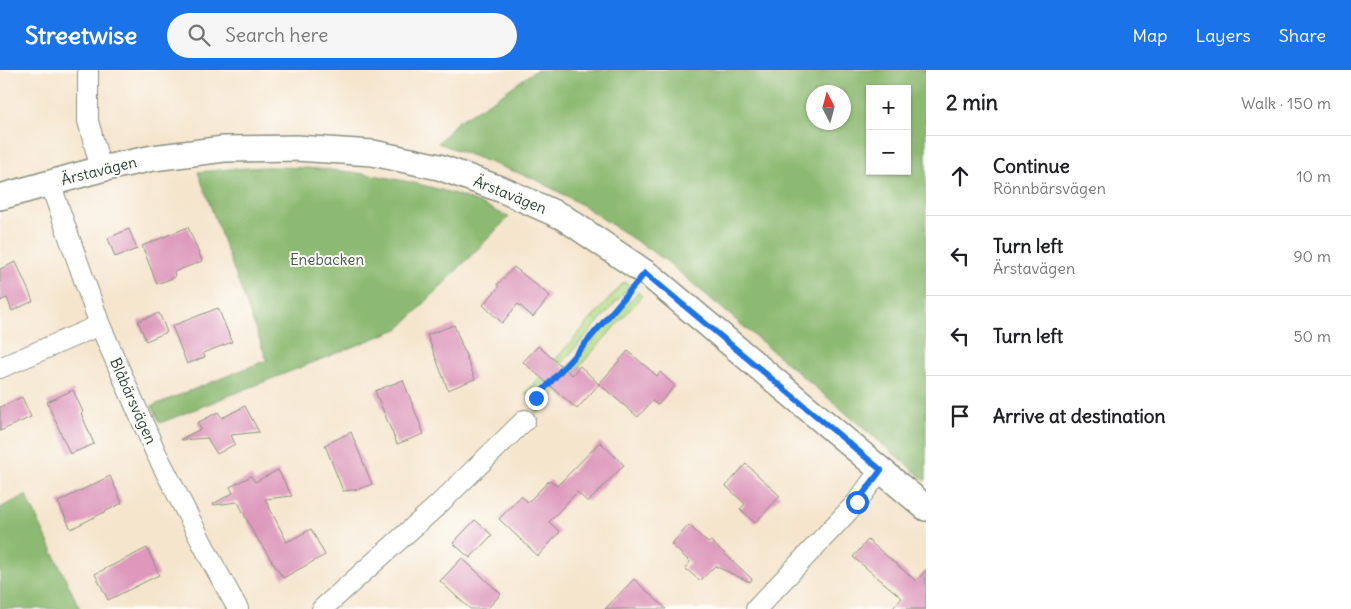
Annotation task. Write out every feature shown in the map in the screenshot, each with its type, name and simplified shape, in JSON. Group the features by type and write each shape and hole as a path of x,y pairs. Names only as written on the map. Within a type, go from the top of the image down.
{"street":[{"path":"88,70 88,121 102,169"},
{"name":"Ärstavägen","path":"0,197 102,169 153,158 224,149 296,148 374,153 439,167 503,190 563,217 645,273 926,508"},
{"name":"Blåbärsvägen","path":"50,183 100,325 156,453 238,609"},
{"path":"0,368 100,325"},
{"path":"322,609 438,505 525,420"},
{"path":"756,609 857,502 881,470"}],"path":[{"path":"536,398 645,273"}],"green space":[{"path":"536,70 926,70 926,481 665,260 582,205 537,180 438,143 457,122 498,97"},
{"name":"Enebacken","path":"265,167 361,173 385,177 455,194 509,217 400,328 160,423 152,406 267,360 198,172"},
{"path":"624,282 630,286 534,395 530,397 525,394"},
{"path":"638,292 642,296 538,413 534,410 536,404 561,375"},
{"path":"26,495 80,609 0,609 0,508"}],"building":[{"path":"188,227 202,261 174,272 175,277 157,284 142,246"},
{"path":"129,229 137,249 115,257 108,238"},
{"path":"16,262 33,301 12,311 7,298 0,301 0,269"},
{"path":"514,267 550,296 533,317 518,304 502,323 483,305 499,287 497,285"},
{"path":"218,308 232,342 203,353 205,357 187,364 172,326"},
{"path":"159,313 167,332 146,341 138,321"},
{"path":"454,325 475,379 448,390 427,335"},
{"path":"538,346 572,375 580,366 599,384 577,409 523,362"},
{"path":"628,351 657,376 660,372 675,386 658,405 652,401 638,417 599,384"},
{"path":"403,380 424,434 397,444 375,391"},
{"path":"73,390 94,444 70,454 47,402"},
{"path":"22,397 31,417 0,431 0,407"},
{"path":"245,406 259,432 231,435 235,444 217,454 207,438 181,439 201,429 197,423 218,412 222,418"},
{"path":"351,432 372,484 359,489 343,491 325,445"},
{"path":"600,442 624,465 588,502 577,492 549,522 560,532 538,556 499,519 521,496 528,502 550,480 557,486"},
{"path":"746,464 780,496 755,523 740,509 745,504 726,486"},
{"path":"278,470 292,496 265,499 287,542 311,529 325,555 283,578 253,532 238,502 213,504 233,493 230,487 251,476 255,482"},
{"path":"110,476 122,503 71,529 58,502"},
{"path":"475,520 492,535 470,558 453,543"},
{"path":"689,525 708,543 711,541 752,579 750,582 715,566 700,581 685,568 690,562 671,544"},
{"path":"868,540 916,581 926,570 926,609 892,609 902,598 853,557"},
{"path":"147,548 159,575 108,600 95,574"},
{"path":"462,558 501,594 487,609 470,609 440,581"},
{"path":"634,579 666,609 605,609"}],"route":[{"path":"536,398 645,273 881,470 857,502"}]}
